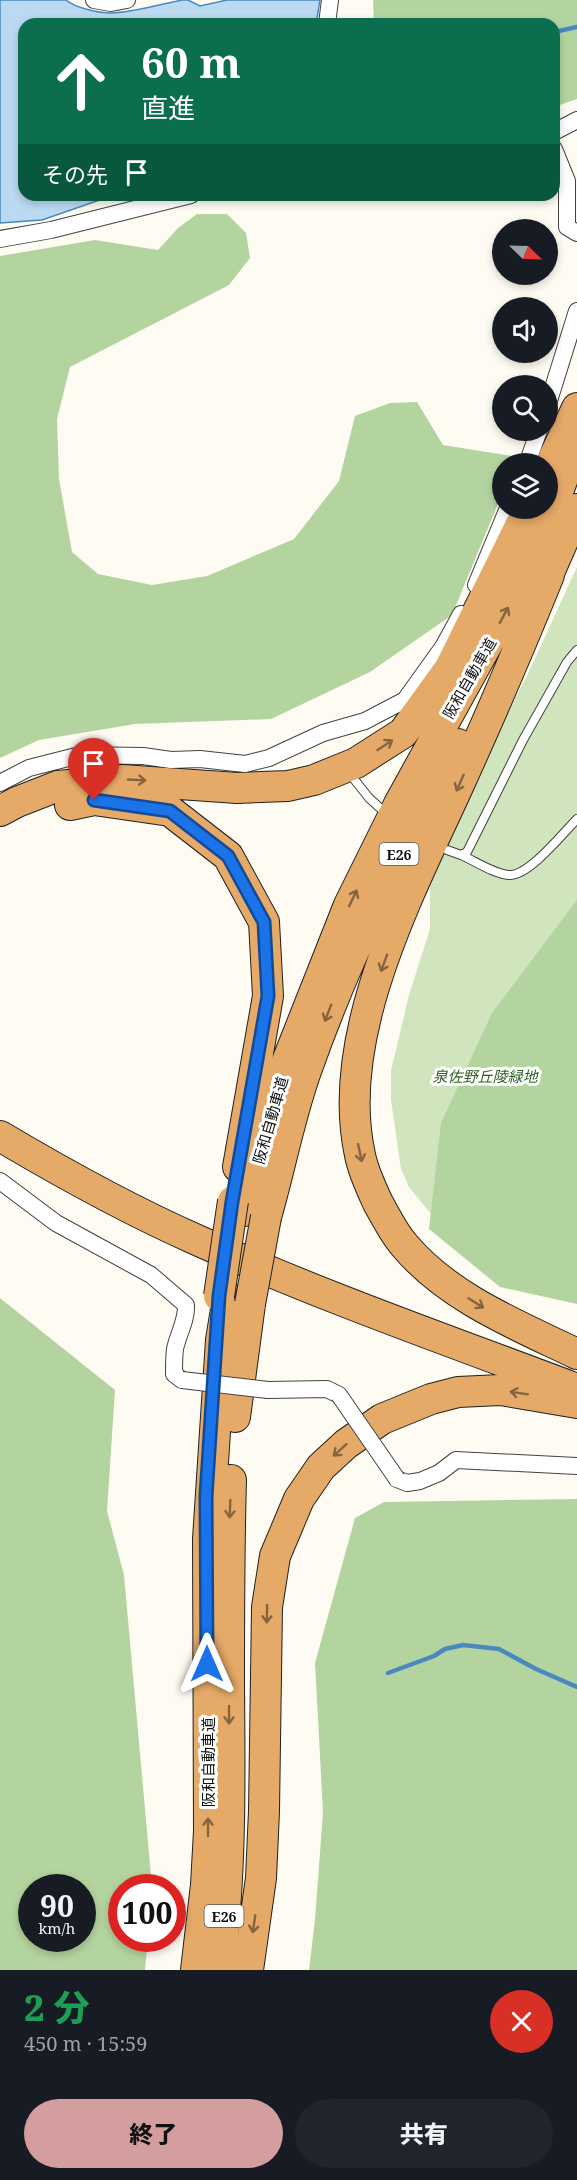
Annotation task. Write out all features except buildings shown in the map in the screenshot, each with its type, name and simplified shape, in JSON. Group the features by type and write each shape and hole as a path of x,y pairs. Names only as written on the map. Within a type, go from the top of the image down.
{"highway":[{"path":"556,453 577,408"},
{"name":"阪和自動車道","path":"558,493 577,439"},
{"path":"0,811 58,786 122,780 237,788 288,786 314,780 356,763 403,733 450,668 545,519"},
{"name":"阪和自動車道","path":"219,1970 228,1863 230,1806 218,1545 208,1496 222,1340 261,1149 286,1064 349,905 404,794 516,592 548,519"},
{"name":"阪和自動車道","path":"248,1210 305,1074 347,964 416,822 549,575 552,519"},
{"path":"549,575 493,710 411,892 376,984 364,1022 358,1057 355,1093 356,1125 360,1156 371,1187 384,1215 404,1246 445,1282 474,1302 577,1354"},
{"path":"0,831 29,817 94,800 170,811 228,856 264,922 268,996 248,1210"},
{"path":"0,1114 44,1142 79,1160 199,1220 298,1265 521,1347 577,1364"},
{"path":"0,1136 57,1170 195,1239 313,1289 577,1389"},
{"name":"阪和自動車道","path":"195,1970 206,1886 218,1545 232,1454 232,1299"},
{"path":"248,1970 261,1878 267,1607 274,1556 299,1498 321,1467 346,1444 382,1419 431,1399 459,1392 501,1390 577,1403"}],"street":[{"path":"94,0 111,3 127,0"},
{"path":"328,18 330,0"},
{"path":"560,129 577,120"},
{"path":"560,164 567,181 567,226 577,233"},
{"path":"0,239 51,230 167,201"},
{"path":"557,375 577,311"},
{"path":"0,783 29,768 80,755 143,756 171,760 200,759 245,764 269,758 365,721 405,700 443,647 471,596 503,519"},
{"path":"0,1181 56,1223 151,1275 186,1305 174,1363 174,1374 182,1380 268,1390 327,1389 339,1395 397,1479 407,1483 420,1481 439,1473 456,1460 577,1466"}],"lane":[{"path":"461,855 467,852 523,740 567,662 577,650"},
{"path":"350,774 380,808"},
{"path":"447,850 503,874 511,875 527,869 577,819"}],"green space":[{"path":"373,0 577,0 577,99 560,105 560,18 374,18"},
{"path":"197,214 227,214 246,233 250,258 229,285 70,367 57,419 59,479 72,552 98,574 152,585 207,576 294,539 339,481 355,416 390,403 417,402 443,445 493,453 492,518 452,615 370,672 271,719 135,724 39,740 0,758 0,256 95,240 158,250 178,228"},
{"name":"泉佐野丘陵緑地","path":"577,567 577,1298 440,1225 409,1187 401,1169 391,1100 391,1071 409,995 430,929 430,885 453,828"},
{"path":"577,900 577,1304 500,1287 429,1229 441,1123 492,1013"},
{"path":"0,1298 115,1390 107,1511 124,1575 151,1874 108,1874 108,1952 147,1952 145,1970 0,1970"},
{"path":"577,1499 577,1970 309,1970 323,1812 315,1663 355,1518 384,1502"}],"water":[{"path":"0,0 66,0 87,10 119,13 182,0 188,0 200,6 227,0 320,0 317,18 18,18 18,201 97,201 42,220 0,223"}],"waterway":[{"path":"560,31 577,27"},
{"path":"388,1673 434,1656 445,1649 463,1645 499,1649 577,1687"}],"route":[{"path":"94,800 170,811 228,856 264,922 268,996 232,1202 219,1296 206,1496 207,1664"}]}
